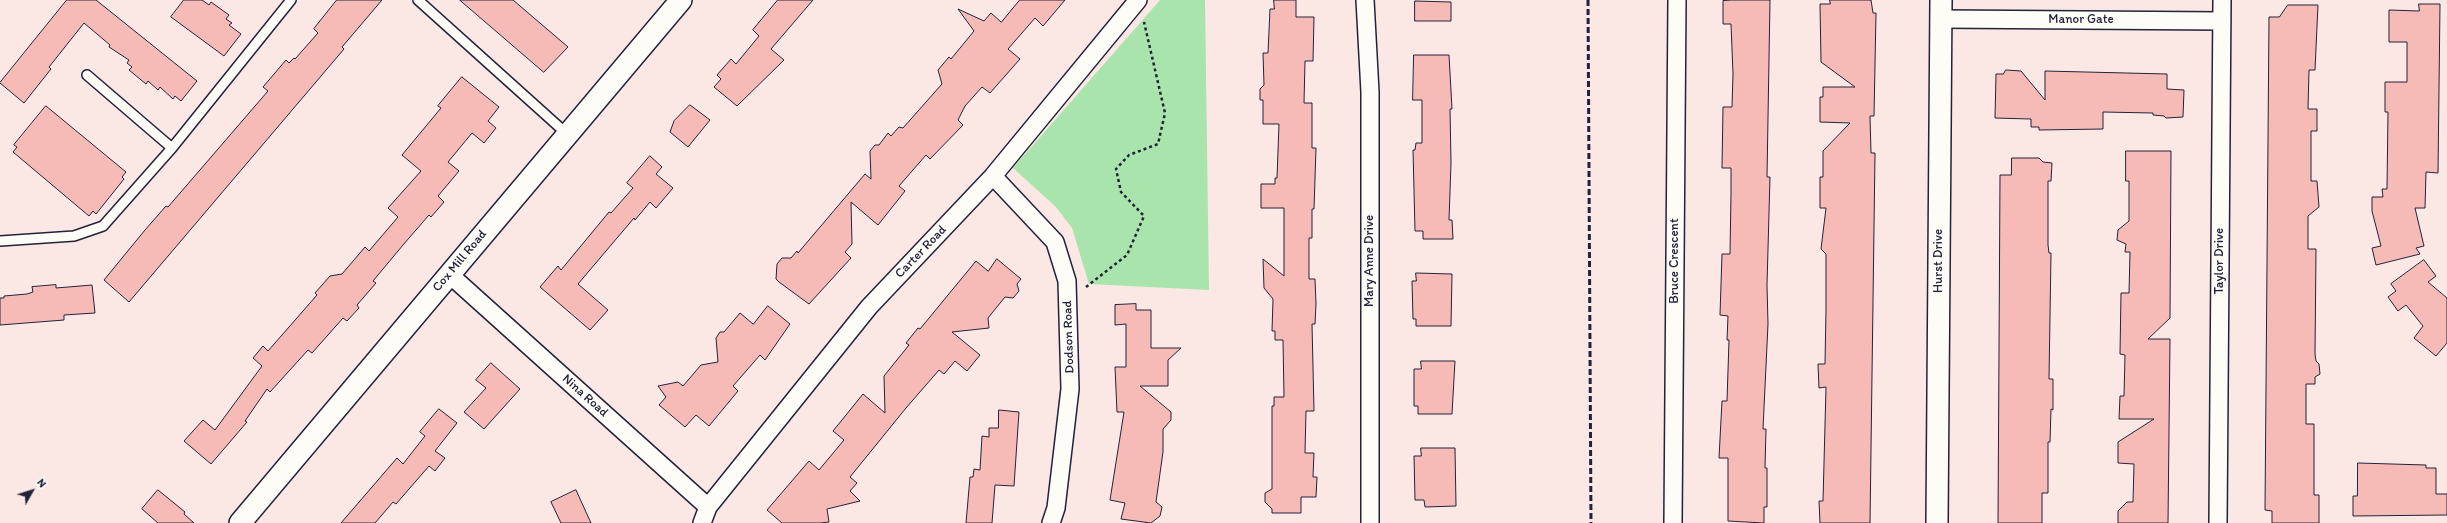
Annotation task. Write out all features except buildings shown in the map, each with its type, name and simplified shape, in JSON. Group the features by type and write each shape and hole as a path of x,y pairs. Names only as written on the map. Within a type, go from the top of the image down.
{"street":[{"name":"Cox Mill Road","path":"240,523 681,0"},
{"name":"Mary Anne Drive","path":"1365,0 1370,92 1370,523"},
{"name":"Bruce Crescent","path":"1673,523 1677,0"},
{"name":"Taylor Drive","path":"2218,523 2222,0"},
{"name":"Carter Road","path":"708,507 869,307 993,176 1140,8"},
{"name":"Manor Gate","path":"1941,9 2222,21"},
{"name":"Hurst Drive","path":"1937,523 1941,9"},
{"name":"Dodson Road","path":"993,176 1055,242 1067,281 1070,389 1056,508 1051,523"},
{"name":"Nina Road","path":"449,274 708,507"},
{"path":"702,523 708,507"}],"lane":[{"path":"418,0 568,134"},
{"path":"0,241 74,236 103,226 172,148 285,2"},
{"path":"87,75 172,148"}],"path":[{"path":"1068,300 1127,255 1144,216 1121,192 1116,169 1129,154 1158,144 1165,113 1155,61 1140,8"}],"green space":[{"path":"1160,0 1205,0 1209,290 1089,284 1072,228 1056,207 1013,168"}],"railway":[{"path":"1588,0 1591,523"}]}
